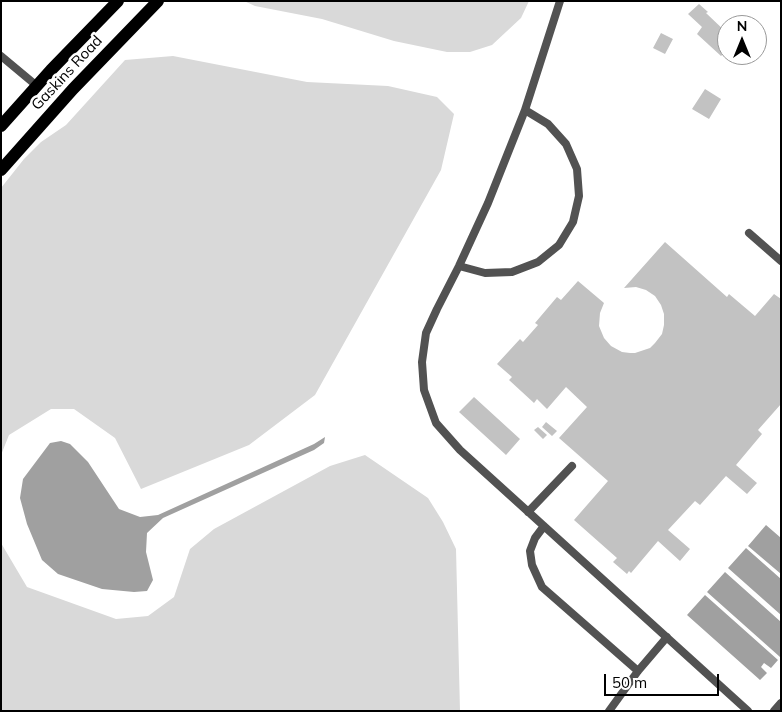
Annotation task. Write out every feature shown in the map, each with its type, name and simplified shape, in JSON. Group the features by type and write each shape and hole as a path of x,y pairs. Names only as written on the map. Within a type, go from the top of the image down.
{"main road":[{"name":"Gaskins Road","path":"1,126 118,1"},
{"name":"Gaskins Road","path":"1,170 73,89 158,1"}],"lane":[{"path":"560,1 525,110 488,203 426,334 422,362 424,390 436,423 460,450 748,711"},
{"path":"1,56 37,86"},
{"path":"459,266 485,273 512,272 529,266 538,262 559,245 573,222 579,196 577,169 566,144 548,124 525,110"},
{"path":"749,233 781,261"},
{"path":"528,512 572,466"},
{"path":"544,526 535,538 530,551 532,565 542,587 638,671"},
{"path":"609,711 638,671 667,637"},
{"path":"774,711 781,704"}],"shaded area":[{"path":"244,1 529,1 521,18 492,45 470,52 447,52 394,41 322,19 255,6"},
{"path":"173,56 307,82 388,86 437,97 454,114 441,170 315,395 249,445 141,489 115,438 74,409 51,409 9,435 1,455 1,188 24,159 41,142 66,125 125,60"},
{"path":"325,437 324,443 314,450 163,518 147,533 146,552 153,580 147,591 134,592 102,589 58,574 42,560 27,524 20,498 23,479 50,443 61,441 70,444 88,462 119,509 140,517 158,515 314,444"},
{"path":"365,455 428,498 443,522 456,549 460,711 1,711 1,543 27,587 116,619 148,616 174,597 190,549 214,529 330,466"},
{"path":"766,525 781,538 781,574 748,546"},
{"path":"746,548 781,579 781,615 728,568"},
{"path":"725,572 781,622 780,657 707,592"},
{"path":"705,595 778,660 771,668 764,663 761,667 767,673 760,680 687,615"}],"building":[{"path":"699,4 717,23 717,52 697,34 702,27 688,14"},
{"path":"661,33 673,39 665,54 653,48"},
{"path":"705,89 721,99 709,119 692,109"},
{"path":"665,242 727,297 729,294 755,316 774,294 781,299 781,404 758,430 762,434 736,465 757,483 747,494 726,476 700,505 695,501 668,530 690,549 680,561 658,541 631,573 629,571 627,574 613,562 617,558 574,520 608,481 559,438 587,407 566,387 547,409 537,399 534,403 509,380 512,377 497,364 520,339 523,342 538,325 535,323 557,297 561,300 578,281 604,303 600,313 599,326 604,338 611,346 622,352 630,353 650,348 662,334 664,314 661,305 655,296 646,290 636,287 624,288"},
{"path":"474,397 520,439 506,455 459,412"},
{"path":"546,422 557,431 552,436 542,427"},
{"path":"538,427 547,435 543,439 534,430"}]}
